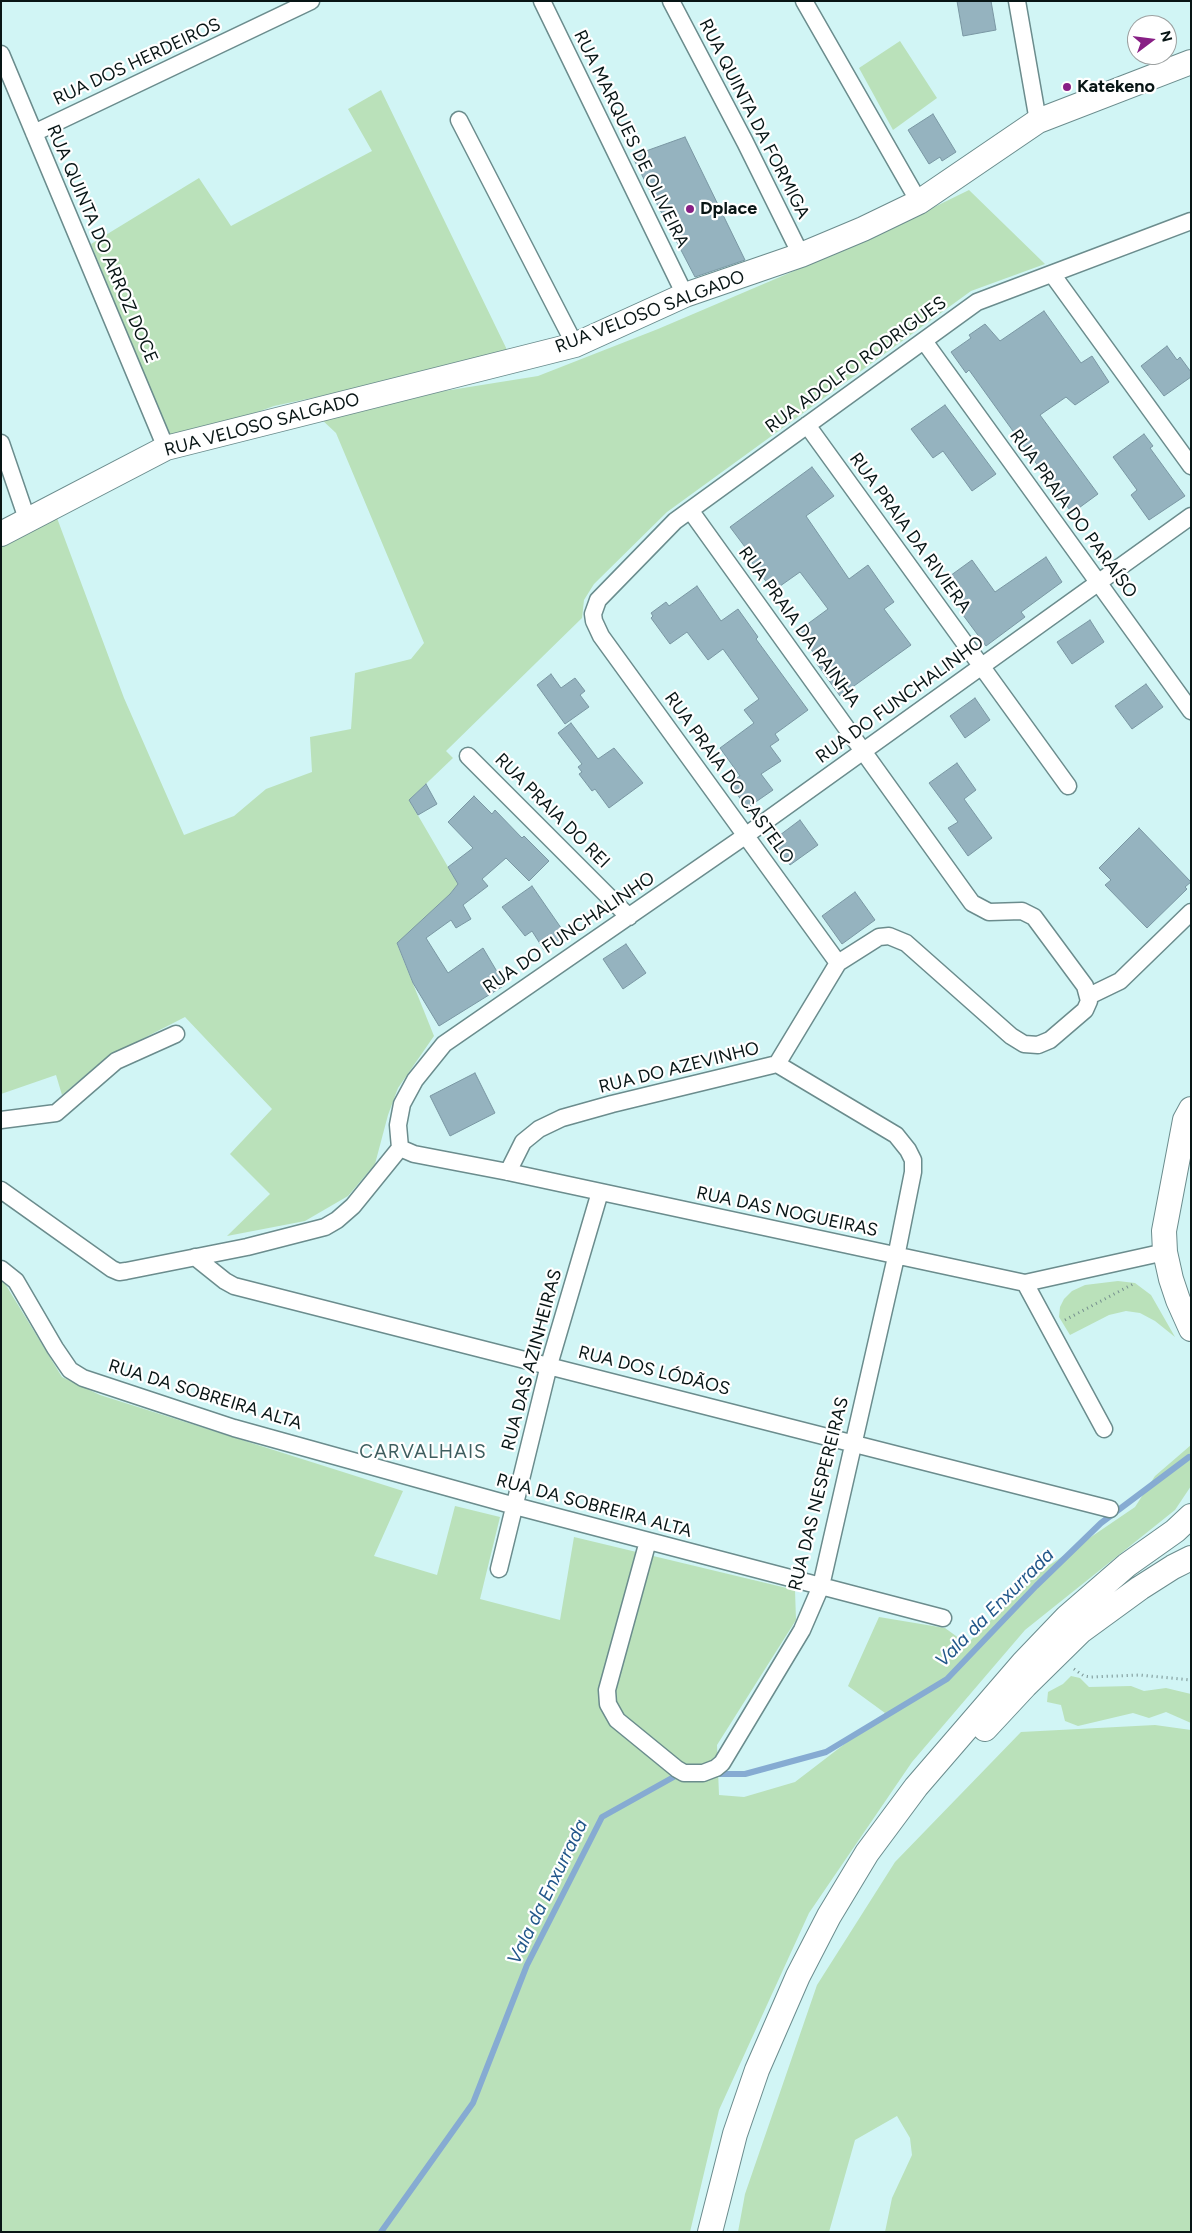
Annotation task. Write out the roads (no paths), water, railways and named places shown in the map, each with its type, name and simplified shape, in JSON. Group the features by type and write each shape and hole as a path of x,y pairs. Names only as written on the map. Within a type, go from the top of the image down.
{"main road":[{"name":"RUA VELOSO SALGADO","path":"1,534 166,448 575,345 685,295 801,255 863,229 919,202 1038,121 1191,62"},
{"path":"1191,1109 1185,1120 1166,1222 1165,1252 1178,1300 1191,1329"},
{"path":"710,2232 735,2134 757,2070 798,1976 867,1853 916,1787 1023,1663 1067,1617 1127,1565 1175,1531 1191,1516"},
{"path":"724,2232 740,2160 776,2055 815,1969 862,1889 905,1823 958,1758 1025,1686 1080,1631 1140,1588 1191,1558"}],"street":[{"name":"RUA DOS HERDEIROS","path":"34,133 311,1"},
{"name":"RUA MARQUES DE OLIVEIRA","path":"542,1 685,295"},
{"name":"RUA QUINTA DA FORMIGA","path":"671,1 745,142 801,255"},
{"path":"804,1 919,202"},
{"path":"1017,1 1038,121"},
{"name":"RUA QUINTA DO ARROZ DOCE","path":"1,54 166,448"},
{"path":"460,120 575,345"},
{"name":"RUA ADOLFO RODRIGUES","path":"593,614 595,606 603,594 675,521 977,302 1191,220"},
{"path":"1052,274 1191,466"},
{"name":"RUA PRAIA DO PARAÍSO","path":"924,341 1191,711"},
{"name":"RUA PRAIA DA RIVIERA","path":"807,425 1068,786"},
{"path":"1,443 27,519"},
{"name":"RUA PRAIA DA RAINHA","path":"690,510 972,902 989,912 1022,912 1034,917 1085,986 1089,996"},
{"name":"RUA DO FUNCHALINHO","path":"400,1148 398,1125 402,1104 414,1080 438,1050 452,1038 745,836 1191,516"},
{"name":"RUA PRAIA DO CASTELO","path":"593,614 601,636 838,963"},
{"name":"RUA PRAIA DO REI","path":"468,756 630,917"},
{"path":"1089,996 1120,980 1191,912"},
{"name":"RUA DO AZEVINHO","path":"508,1172 524,1142 539,1129 562,1118 777,1064 838,963 879,938 889,936 906,943 1011,1036 1031,1046 1050,1040 1081,1014 1087,1006 1089,996"},
{"path":"1,1120 56,1113 116,1061 176,1034"},
{"name":"RUA DAS NESPEREIRAS","path":"648,1541 606,1697 610,1711 617,1720 678,1770 684,1773 703,1773 716,1768 722,1763 802,1630 821,1586 896,1256 913,1172 913,1160 896,1135 777,1064"},
{"path":"1,1190 112,1269 119,1272 247,1247 325,1227 337,1220 353,1206 400,1148"},
{"name":"RUA DAS NOGUEIRAS","path":"400,1148 414,1154 508,1172 1025,1283 1165,1252"},
{"name":"RUA DAS AZINHEIRAS","path":"499,1569 549,1365 600,1192"},
{"name":"RUA DOS LÓDÃOS","path":"195,1257 234,1286 853,1442 1110,1509"},
{"name":"RUA DA SOBREIRA ALTA","path":"1,1268 16,1281 70,1370 83,1378 234,1428 515,1506 943,1618"},
{"path":"1025,1283 1104,1429"}],"waterway":[{"name":"Vala da Enxurrada","path":"714,1774 745,1774 826,1752 947,1679 1036,1586 1101,1523 1189,1457"},
{"name":"Vala da Enxurrada","path":"381,2232 473,2103 527,1965 602,1817 679,1774"}],"place":[{"name":"Katekeno","path":"1067,87"},
{"name":"Dplace","path":"690,209"}],"district":[{"name":"CARVALHAIS","path":"423,1452"}]}
